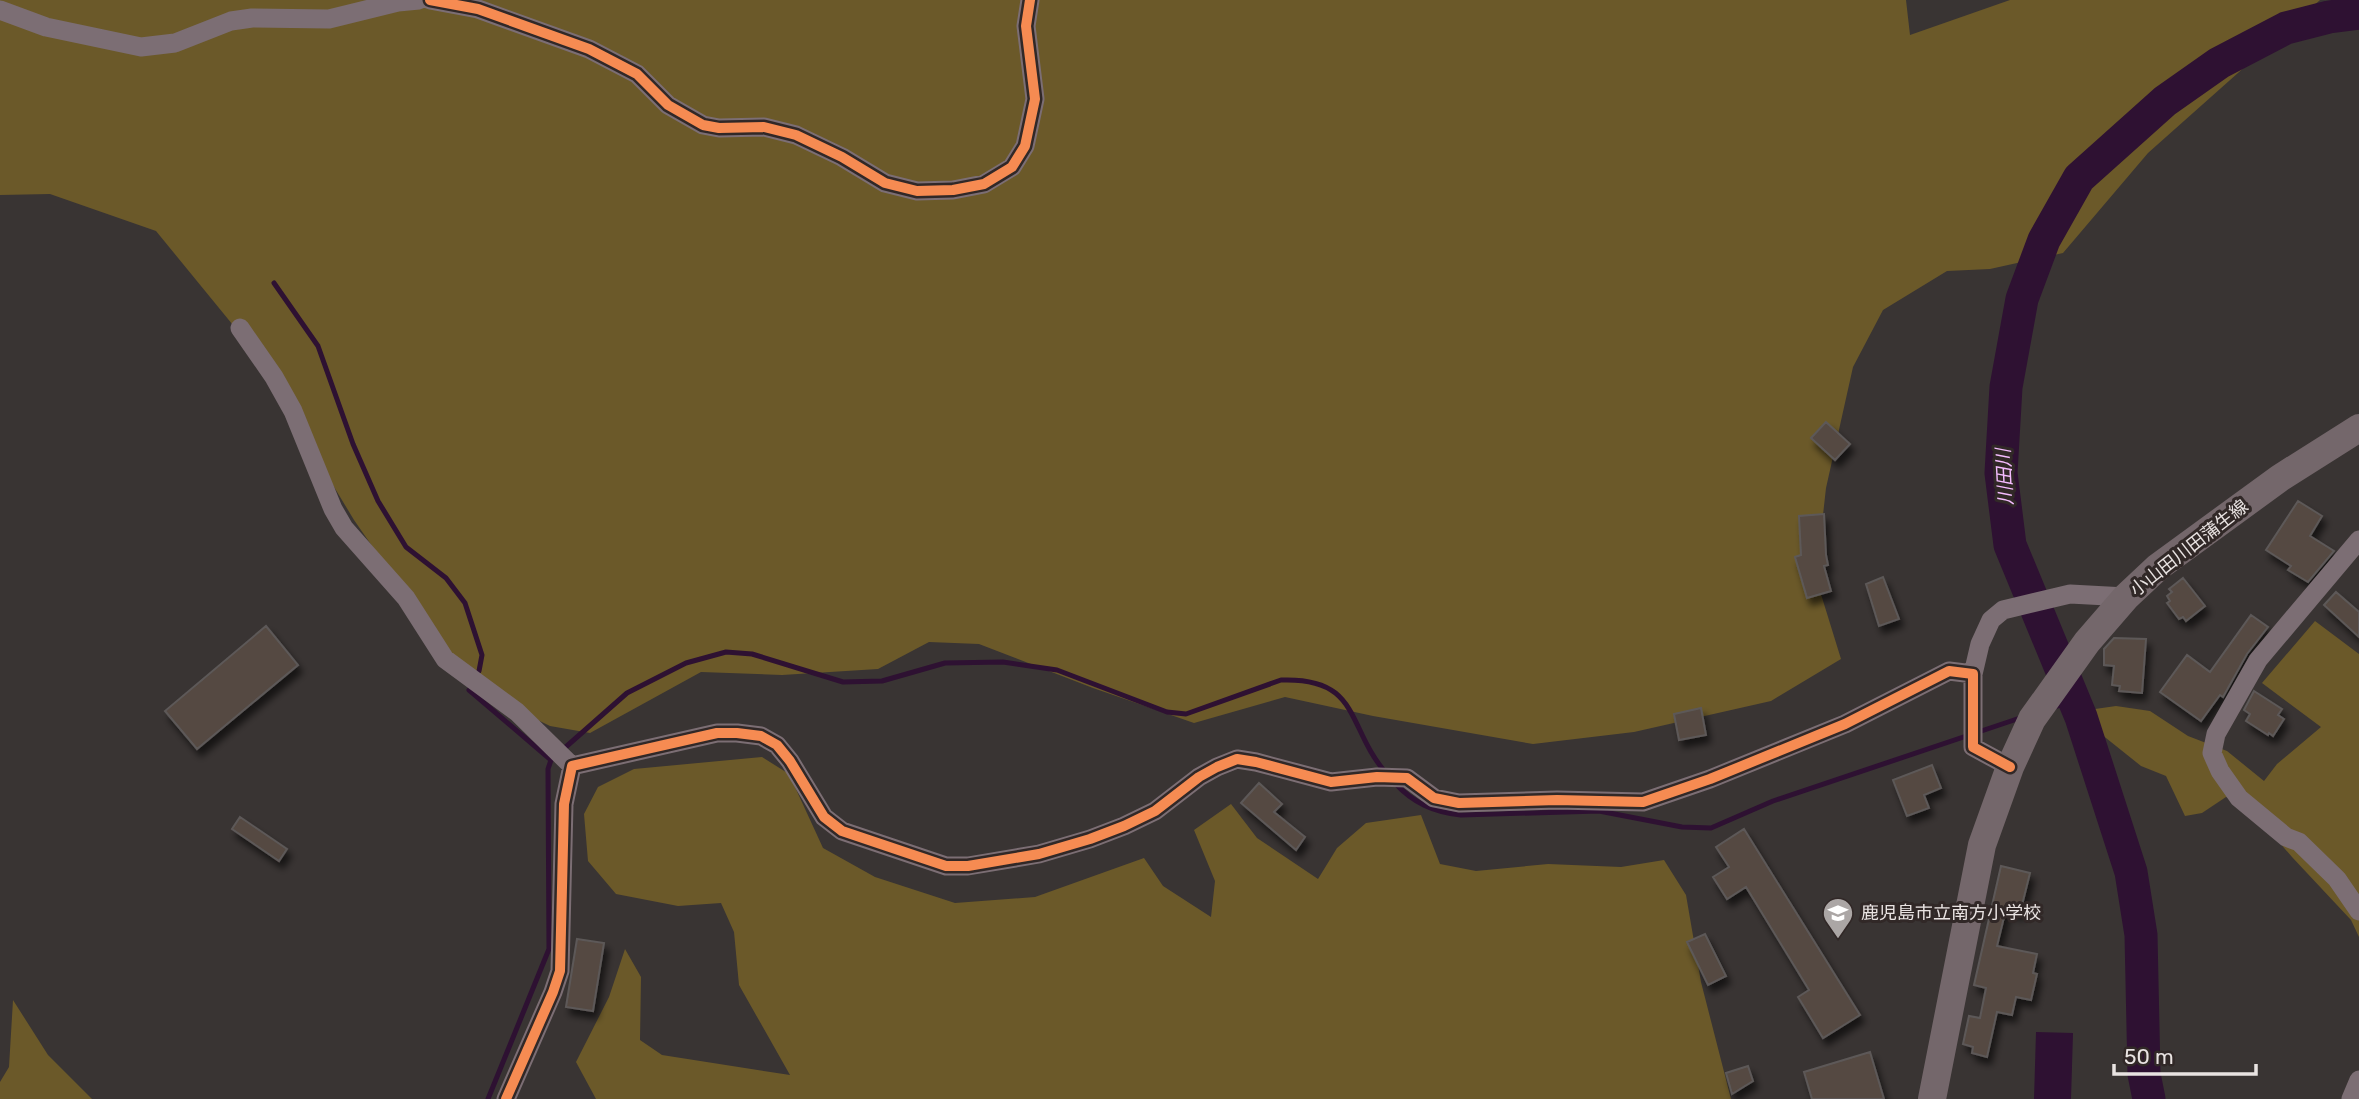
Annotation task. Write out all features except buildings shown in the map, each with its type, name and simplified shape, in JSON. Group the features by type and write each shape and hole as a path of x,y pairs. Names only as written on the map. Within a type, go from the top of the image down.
{"main road":[{"name":"小山田川田蒲生線","path":"1932,1099 1982,845 2010,767 2032,719 2087,642 2126,597 2158,567 2280,478 2359,428"}],"street":[{"path":"0,10 47,27 141,47 176,43 231,21 252,18 329,19 398,2 419,0"},
{"path":"430,0 478,9 589,48 637,74 668,105 703,125 719,128 764,127 796,135 842,157 885,183 917,191 953,190 984,184 1012,167 1025,146 1035,99 1026,26 1030,0"},
{"path":"240,328 274,377 293,411 333,509 344,528 406,598 445,659 517,712 562,757 564,804 560,971 554,992 506,1099"},
{"path":"2359,540 2258,660 2216,734 2212,753 2220,771 2239,798 2286,837 2299,842 2337,879 2359,911"},
{"path":"2010,767 1973,747 1973,674 1980,644 1992,620 2003,610 2070,594 2126,597"},
{"path":"562,757 717,733 761,736 777,745 790,761 824,817 842,831 946,866 996,862 1090,839 1155,811 1199,777 1237,759 1331,782 1407,778 1434,798 1459,803 1558,800 1643,802 1710,779 1845,724 1950,671 1973,674"},
{"path":"2351,1099 2359,1080"}],"shaded area":[{"path":"0,0 1906,0 1910,35 2010,0 2320,0 2148,153 2063,253 1990,269 1947,271 1883,310 1853,367 1826,488 1816,578 1841,659 1771,701 1634,732 1533,744 1373,716 1285,697 1194,723 979,644 929,642 878,669 782,675 701,672 590,733 550,726 470,687 354,520 246,341 156,231 50,194 0,195"},
{"path":"2315,621 2359,654 2359,937 2351,920 2247,805 2226,797 2202,813 2185,816 2166,776 2141,766 2096,730 2095,709 2116,706 2150,711 2188,736 2227,751 2264,781 2277,764 2321,727 2262,683"},
{"path":"762,757 789,774 823,848 875,877 955,903 1035,897 1144,858 1163,886 1211,917 1215,881 1194,830 1231,804 1257,838 1318,879 1337,848 1366,823 1421,815 1440,864 1476,871 1548,864 1621,867 1664,860 1686,895 1701,982 1731,1099 596,1099 576,1062 609,997 625,949 641,977 640,1040 662,1055 790,1075 739,985 734,932 721,903 678,906 616,894 588,861 584,814 598,787 634,769"},
{"path":"13,1000 48,1055 92,1099 0,1099 0,1082 9,1067"},
{"path":"2036,1032 2073,1033 2071,1099 2034,1099"}],"waterway":[{"name":"川田川","path":"2149,1099 2144,1074 2141,935 2131,872 2081,717 2010,545 2001,473 2006,387 2022,299 2044,240 2079,178 2165,101 2219,63 2286,28 2329,17 2359,13"},
{"path":"274,283 318,346 353,444 378,501 406,547 446,578 465,603 482,655 479,671"},
{"path":"469,690 551,760 627,693 686,663 726,652 752,654 843,682 882,681 945,663 1003,662 1057,670 1167,712 1186,714 1281,680 1307,681 1326,687 1339,696 1373,756 1386,773"},
{"path":"2052,708 2074,700"},
{"path":"1395,783 1409,796 1425,805 1442,812 1461,815 1599,811 1682,827 1711,828 1773,801 2023,717"},
{"path":"488,1099 549,949 548,769 551,760"}],"cycle path":[{"path":"430,0 478,9 589,49 637,74 668,105 703,125 719,128 764,127 796,135 842,157 885,183 917,191 953,190 984,184 1012,167 1025,146 1035,99 1026,26 1030,0"},
{"path":"506,1099 560,971 564,804 572,766 717,733 761,736 777,745 790,761 824,817 842,831 946,866 968,866 1039,854 1090,839 1155,811 1199,777 1237,759 1331,782 1377,777 1407,778 1434,798 1459,803 1557,800 1643,802 1710,779 1845,724 1949,671 1973,674 1973,747 2010,767"}],"place":[{"name":"鹿児島市立南方小学校","path":"1838,940"}]}
